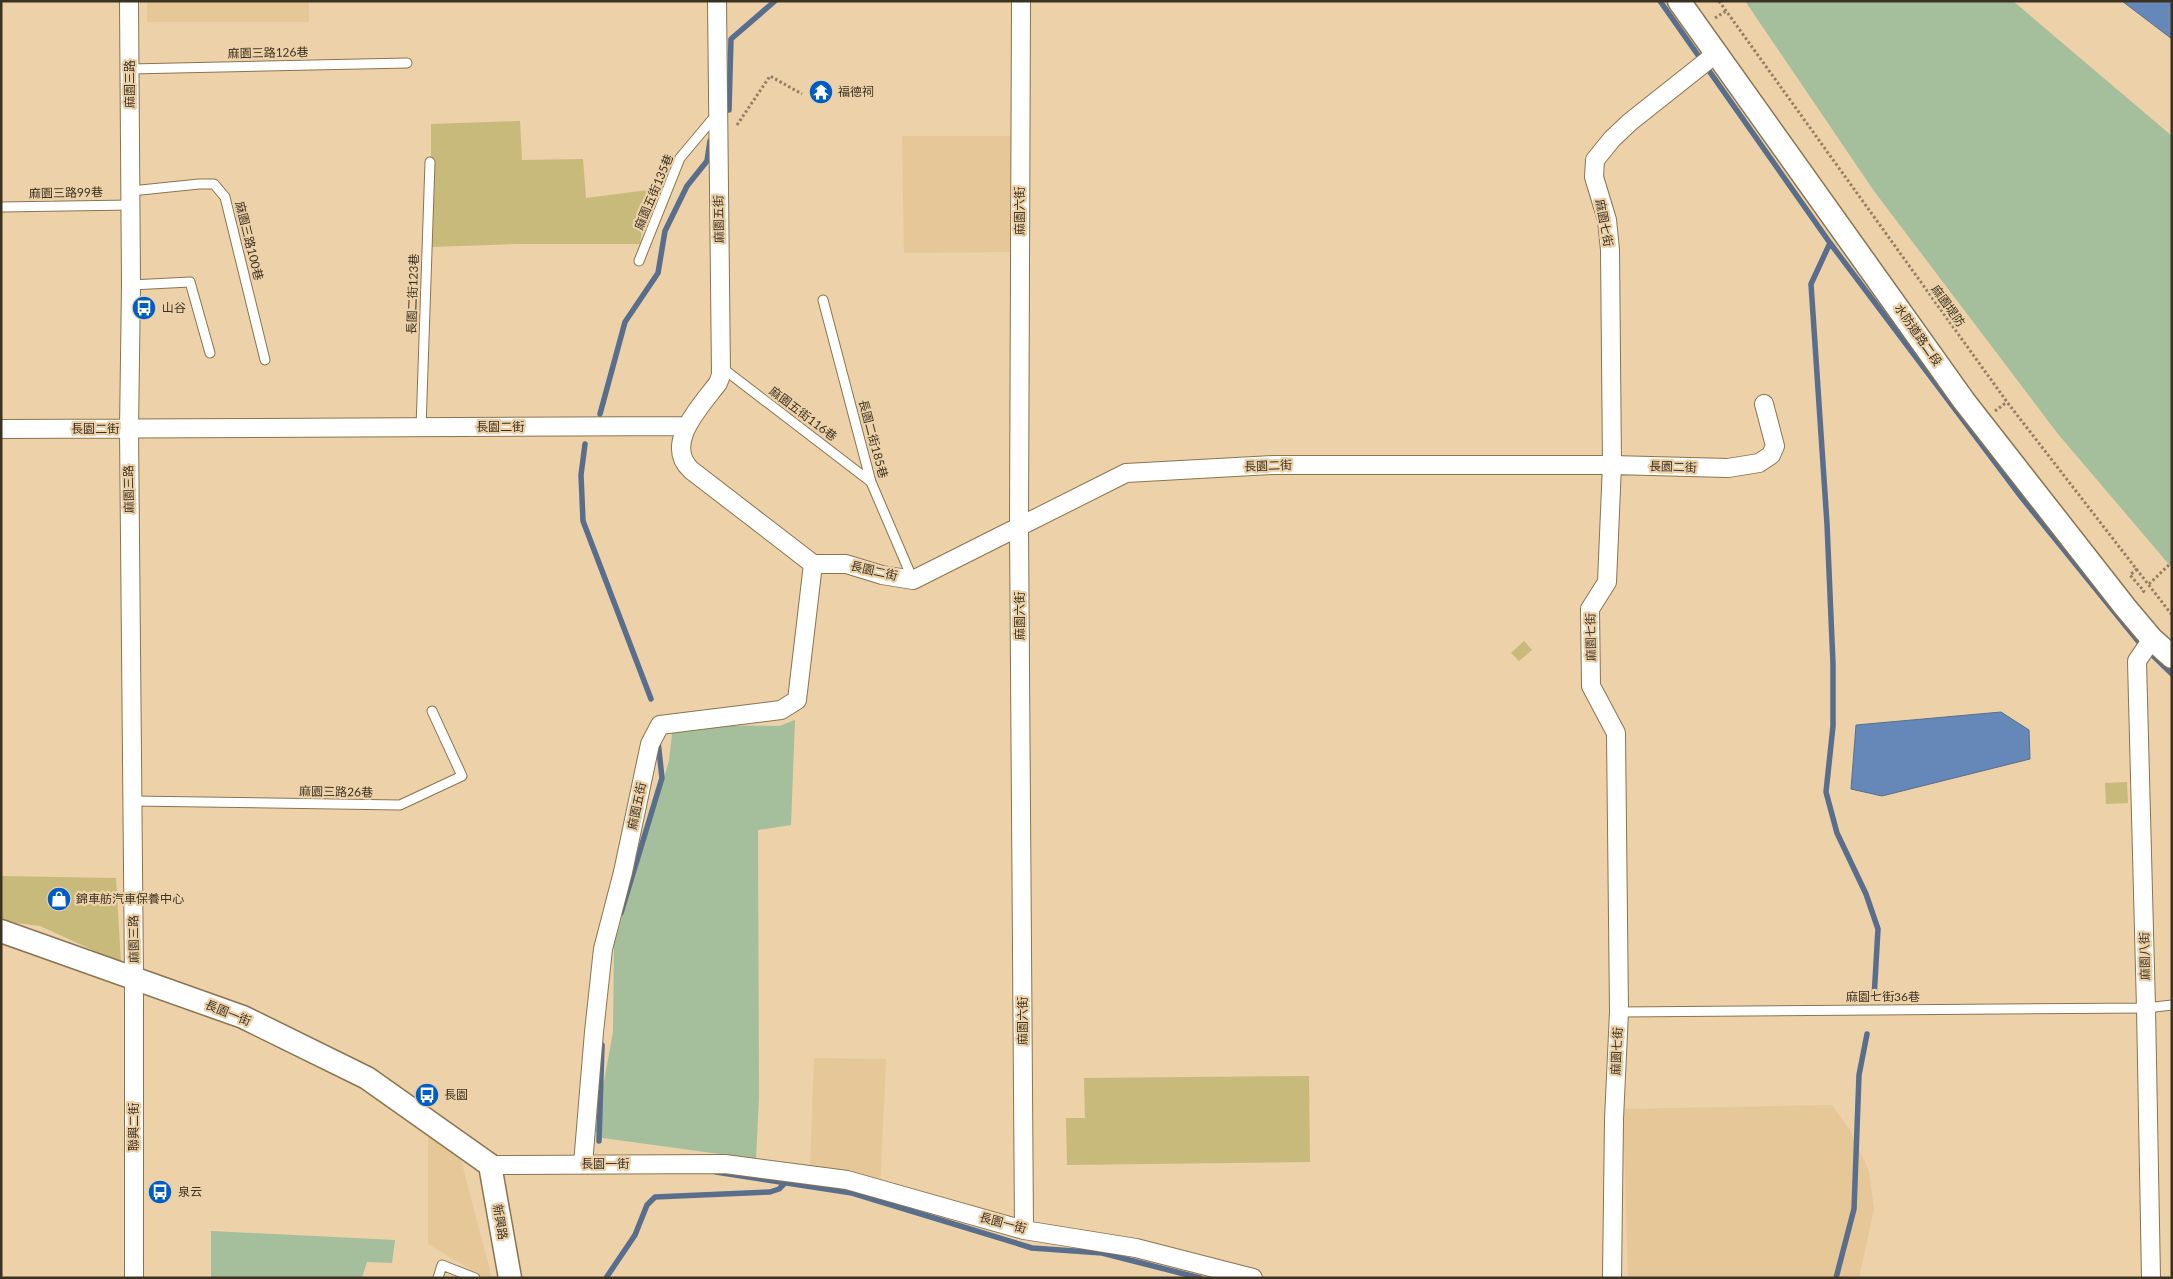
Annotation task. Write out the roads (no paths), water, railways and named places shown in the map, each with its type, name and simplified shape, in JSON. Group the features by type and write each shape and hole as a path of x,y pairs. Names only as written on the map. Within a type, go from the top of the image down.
{"street":[{"name":"麻園三路","path":"129,1 131,198 129,429 134,977"},
{"name":"麻園五街","path":"686,426 718,383 721,367 717,1"},
{"name":"麻園六街","path":"1020,1 1019,527 1024,1230"},
{"name":"水防道路二段","path":"1679,1 1964,401 2152,639 2172,657"},
{"name":"麻園七街","path":"1612,1278 1614,1119 1619,1012 1616,733 1592,686 1590,608 1607,582 1612,465 1610,250 1607,220 1594,177 1595,160 1612,139 1630,122 1717,53"},
{"name":"長園二街","path":"813,564 846,564 882,575 913,580 1126,473 1274,465 1612,465 1728,468 1759,464 1770,455 1775,446 1764,404"},
{"name":"長園二街","path":"1,429 686,426"},
{"path":"686,426 680,454 683,463 813,564"},
{"name":"麻園五街","path":"583,1164 603,949 623,872 650,744 660,725 780,710 797,700 813,564"},
{"name":"麻園八街","path":"2150,1278 2138,661 2152,639"},
{"name":"長園一街","path":"1,931 243,1017 367,1078 490,1166 724,1164 847,1180 1024,1230 1136,1248 1253,1278"},
{"name":"聯興二街","path":"134,977 134,1278"},
{"name":"新興路","path":"490,1166 510,1278"}],"lane":[{"name":"麻園三路126巷","path":"130,69 407,63"},
{"name":"麻園五街135巷","path":"639,261 680,158 718,113"},
{"name":"長園二街123巷","path":"421,428 430,162"},
{"name":"麻園三路100巷","path":"131,198 199,184 214,184 225,197 265,360"},
{"name":"麻園三路99巷","path":"1,207 131,198"},
{"path":"131,285 190,282 210,353"},
{"name":"長園二街185巷","path":"824,300 870,482 913,580"},
{"name":"麻園五街116巷","path":"721,367 870,482"},
{"name":"麻園三路26巷","path":"132,801 400,805 462,776 432,711"},
{"name":"麻園七街36巷","path":"1619,1012 2146,1008 2172,1005"},
{"path":"438,1278 442,1265 475,1278"}],"water":[{"path":"2122,1 2172,1 2172,39"},
{"path":"2001,712 2029,730 2030,759 1882,796 1851,789 1856,725"}],"waterway":[{"path":"729,110 731,39 775,1"},
{"path":"1660,1 1830,243 2022,498 2138,641 2172,674"},
{"path":"600,414 625,322 658,273 665,231 687,186 707,161 710,141"},
{"path":"1830,243 1811,284 1827,524 1833,664 1833,726 1826,792 1837,833 1866,894 1878,929 1874,998"},
{"path":"585,444 581,475 583,521 651,699"},
{"path":"621,913 662,778 658,741"},
{"path":"1836,1278 1854,1209 1859,1075 1867,1034"},
{"path":"599,1141 602,1045"},
{"path":"716,1172 852,1193 1032,1248 1102,1253 1200,1278"},
{"path":"606,1278 635,1235 647,1205 655,1197 770,1192 779,1189 786,1182"}],"place":[{"name":"福德祠","path":"821,92"},
{"name":"山谷","path":"144,308"},
{"name":"錦車舫汽車保養中心","path":"59,899"},
{"name":"長園","path":"427,1095"},
{"name":"泉云","path":"160,1192"}]}
